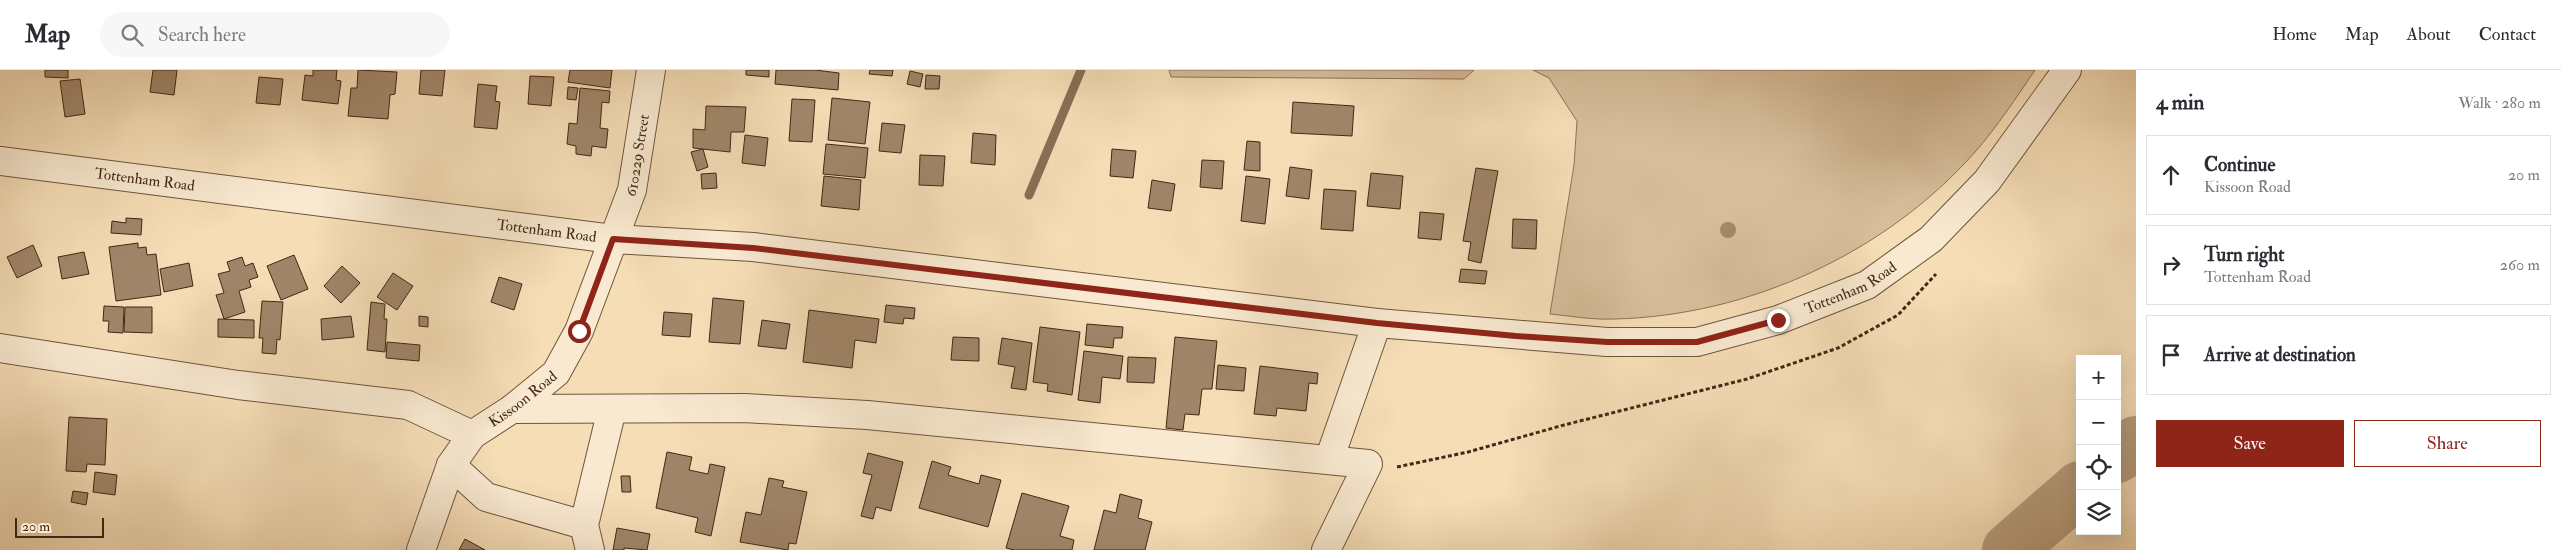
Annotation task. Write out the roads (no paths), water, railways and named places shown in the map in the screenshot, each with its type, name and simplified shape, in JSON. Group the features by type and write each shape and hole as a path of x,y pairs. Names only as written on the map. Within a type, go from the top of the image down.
{"street":[{"name":"610229 Street","path":"613,239 632,190 651,70"},
{"name":"Tottenham Road","path":"0,161 613,239 753,248 1377,323 1607,342 1697,342 1778,320 1867,285 1931,239 1987,181 2067,70"},
{"name":"Kissoon Road","path":"421,550 451,465 472,435 512,409 556,373 579,331 613,239"},
{"path":"1330,460 1377,323"},
{"path":"0,348 238,385 408,405 472,435"},
{"path":"512,409 744,408 867,415 1368,464 1326,550"},
{"path":"451,465 486,496 587,538 612,409"}],"waterway":[{"path":"1029,195 1081,70"},
{"path":"2121,453 2136,443"},
{"path":"2009,550 2078,490"}]}
